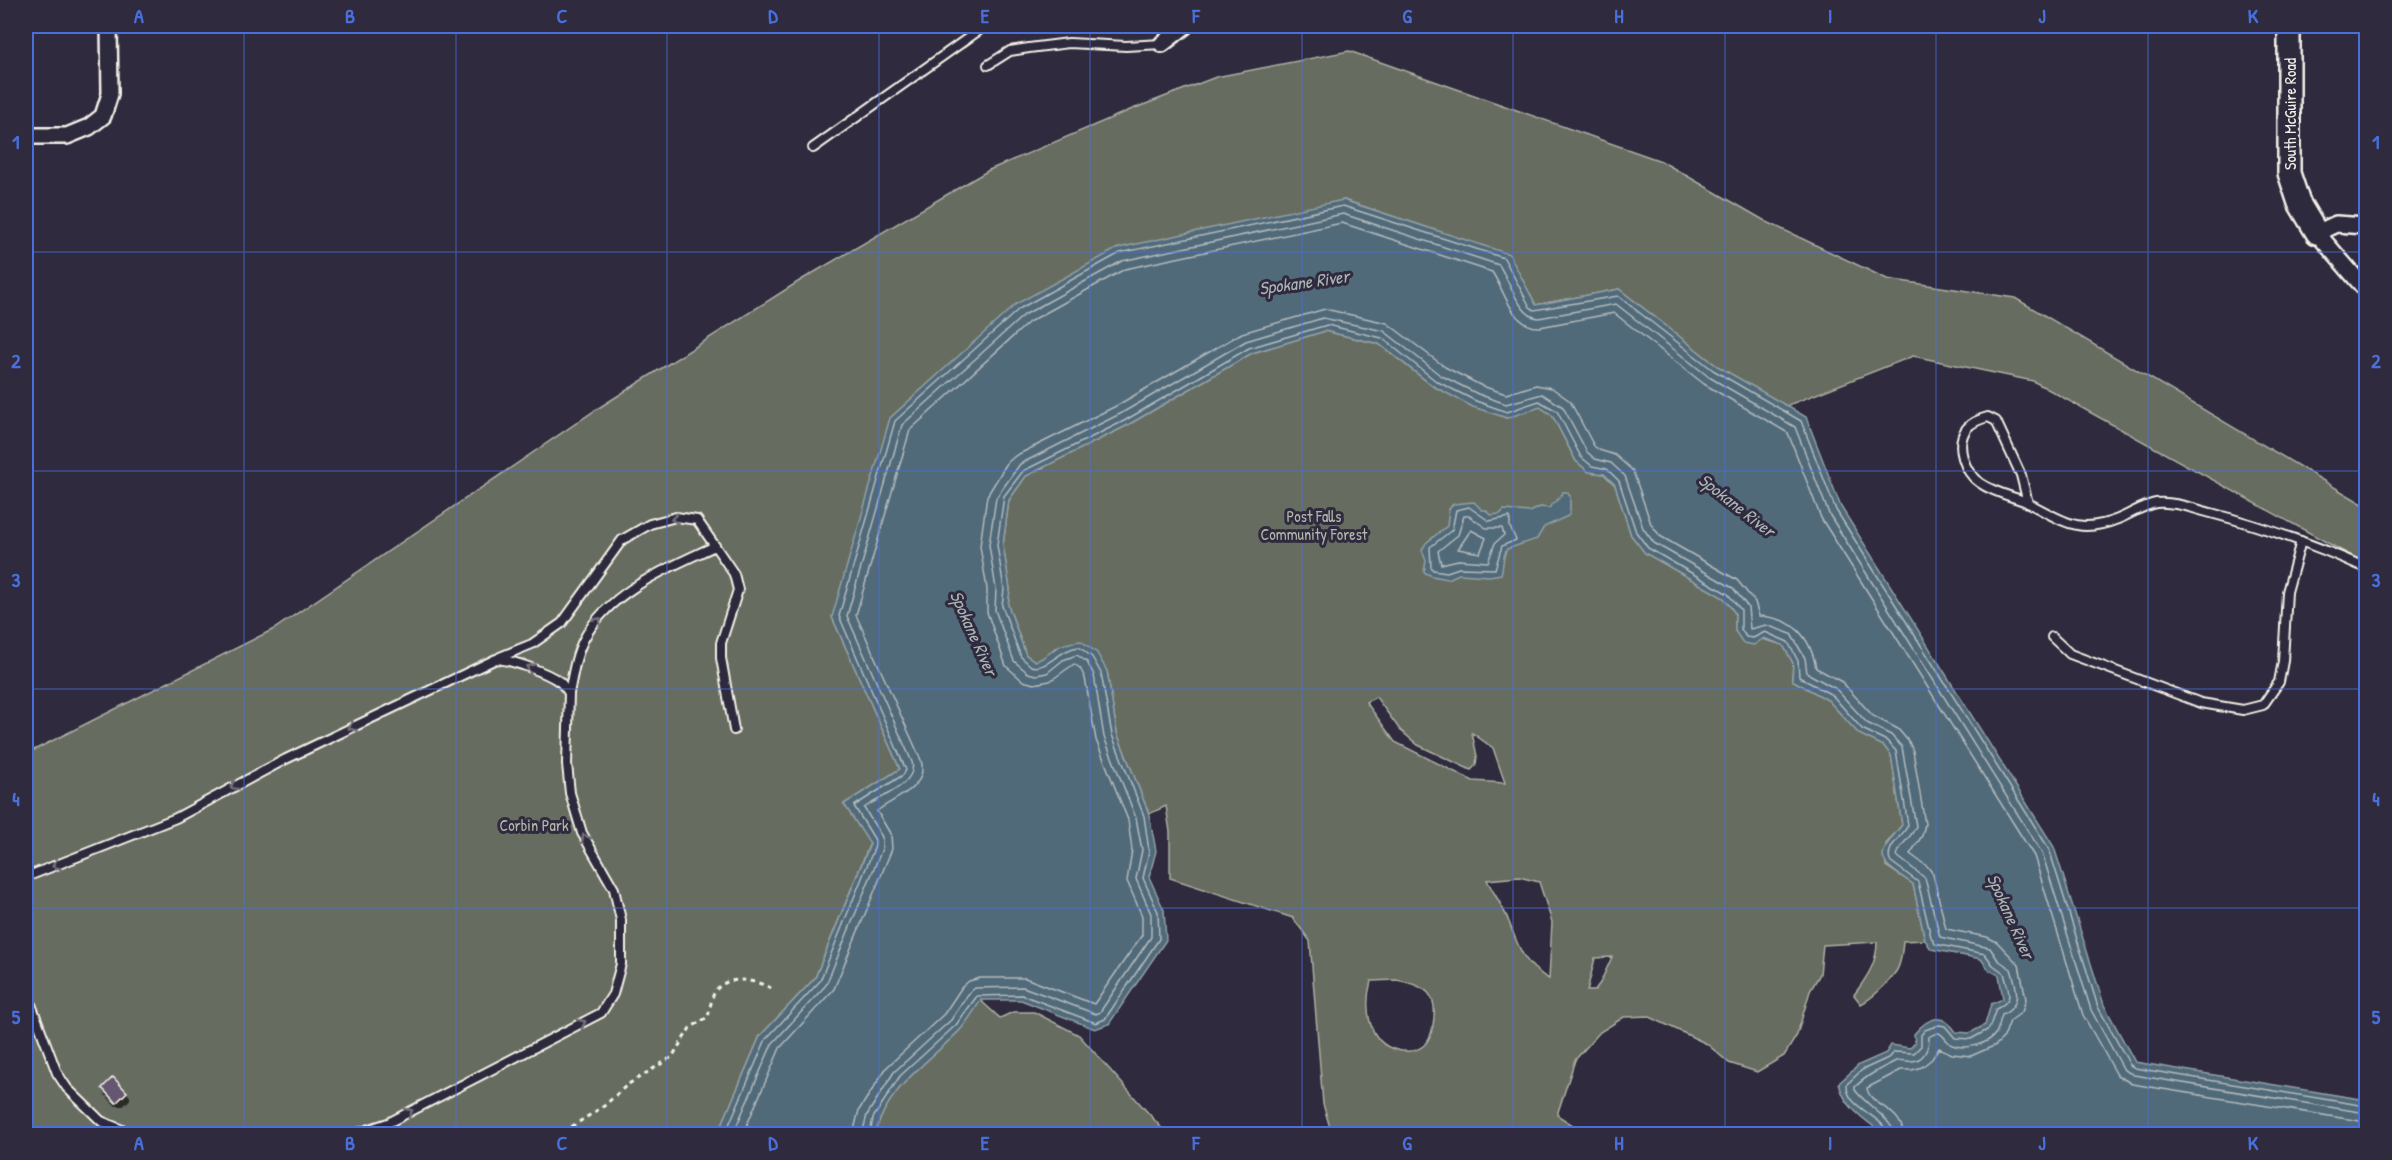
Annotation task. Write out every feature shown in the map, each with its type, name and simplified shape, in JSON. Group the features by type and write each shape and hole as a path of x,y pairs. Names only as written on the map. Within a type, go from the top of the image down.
{"street":[{"path":"26,136 67,136 89,127 103,116 110,94 109,26"},
{"path":"1162,44 1185,26"},
{"name":"South McGuire Road","path":"2289,26 2289,173 2299,203 2317,233"},
{"path":"2367,226 2336,224 2317,233 2367,290"}],"lane":[{"path":"813,148 985,26"},
{"path":"988,65 1010,51 1069,43 1126,46 1162,44"},
{"path":"2028,503 2021,475 1996,421 1988,417 1976,420 1966,429 1962,446 1963,460 1971,476 1981,484 2083,528 2097,527 2157,503 2189,507 2273,530 2330,551 2367,568"},
{"path":"26,877 177,818 286,759 532,644 562,623 622,540 650,524 676,517 697,520 734,574 738,590 721,643 721,658 734,730"},
{"path":"2052,637 2070,654 2201,703 2243,710 2263,705 2279,682 2283,661 2288,592 2301,541"},
{"path":"355,1134 388,1123 601,1013 613,994 621,964 621,920 614,889 582,833 570,793 567,764 569,693 575,663 584,640 594,624 623,594 664,570 715,546"},
{"path":"496,659 523,665 560,682 569,693"},
{"path":"26,991 57,1073 67,1088 101,1121 132,1134"}],"path":[{"path":"566,1134 571,1127 604,1106 627,1085 672,1057 690,1029 708,1017 713,995 718,987 729,981 741,980 754,981 773,989"}],"green space":[{"name":"Corbin Park","path":"1349,51 1661,161 1767,222 1887,279 2015,298 2366,506 2366,564 2033,381 1913,356 1786,406 1717,366 1619,289 1536,305 1508,254 1344,200 832,617 900,769 844,804 870,843 815,978 760,1036 718,1134 26,1134 26,754 274,629 597,409 801,280 989,170 1130,110 1216,77"},
{"name":"Post Falls Community Forest","path":"1325,331 1379,344 1433,386 1506,418 1540,407 1552,415 1576,461 1589,472 1604,474 1615,485 1631,535 1645,553 1724,598 1735,613 1735,631 1783,645 1793,663 1792,680 1828,700 1859,734 1884,746 1891,755 1902,825 1886,844 1886,866 1913,884 1925,940 1903,941 1899,967 1871,998 1861,1004 1854,995 1873,964 1877,942 1823,945 1820,974 1810,991 1797,1035 1784,1056 1757,1072 1729,1063 1707,1044 1648,1016 1624,1017 1600,1032 1575,1060 1557,1115 1587,1134 1332,1134 1323,1104 1310,941 1293,918 1170,878 1170,832 1166,806 1149,814 1117,733 1107,671 1055,648 1042,660 1035,661 1026,655 1008,605 1010,589 1003,545 1009,500 1026,476 1126,426 1252,353","holes":["1376,697 1400,730 1418,745 1471,770 1476,765 1477,756 1472,733 1493,748 1505,783 1473,781 1395,742 1366,702","1519,877 1539,882 1552,922 1549,979 1533,967 1523,955 1487,880","1612,957 1600,983 1594,991 1587,991 1595,958","1397,980 1416,985 1428,993 1432,998 1434,1014 1431,1035 1423,1046 1415,1050 1403,1051 1387,1046 1379,1040 1368,1012 1371,981"]},
{"path":"980,1000 1000,1018 1013,1012 1034,1012 1079,1035 1167,1134 875,1134 880,1118 898,1090 959,1031"}],"water":[{"name":"Spokane River","path":"1343,200 1509,254 1536,305 1619,289 1717,366 1806,417 1841,507 2054,847 2104,1005 2135,1062 2366,1100 2366,1134 1882,1133 1855,1111 1845,1099 1839,1083 1859,1065 1886,1053 1891,1045 1910,1048 1915,1043 1914,1034 1930,1020 1941,1019 1956,1032 1970,1033 1985,1025 1991,1004 2003,999 1999,975 1989,970 1981,959 1931,949 1925,940 1913,884 1892,870 1883,859 1887,846 1902,825 1891,755 1884,746 1859,734 1828,700 1792,680 1793,663 1783,645 1764,638 1754,645 1743,643 1735,631 1735,613 1724,598 1645,553 1631,535 1615,485 1604,474 1589,472 1576,461 1552,415 1540,407 1507,418 1473,407 1433,386 1379,344 1325,331 1252,353 1126,426 1026,476 1009,500 1003,545 1010,589 1008,605 1026,655 1035,661 1062,645 1081,641 1097,653 1107,671 1117,733 1149,814 1156,851 1149,877 1164,910 1166,940 1109,1024 1095,1029 1021,1000 981,1000 962,1027 898,1090 880,1118 875,1134 718,1134 760,1036 815,978 870,844 844,804 900,769 832,617 890,418 1016,304 1118,248"},
{"path":"1563,492 1567,492 1570,496 1568,516 1544,527 1537,539 1507,549 1501,574 1490,576 1459,574 1448,579 1424,572 1426,561 1422,550 1426,543 1447,526 1449,509 1453,504 1474,502 1490,515 1500,514 1504,510 1530,512 1540,507 1549,508"}],"building":[{"path":"113,1077 127,1092 116,1103 102,1088"}]}
